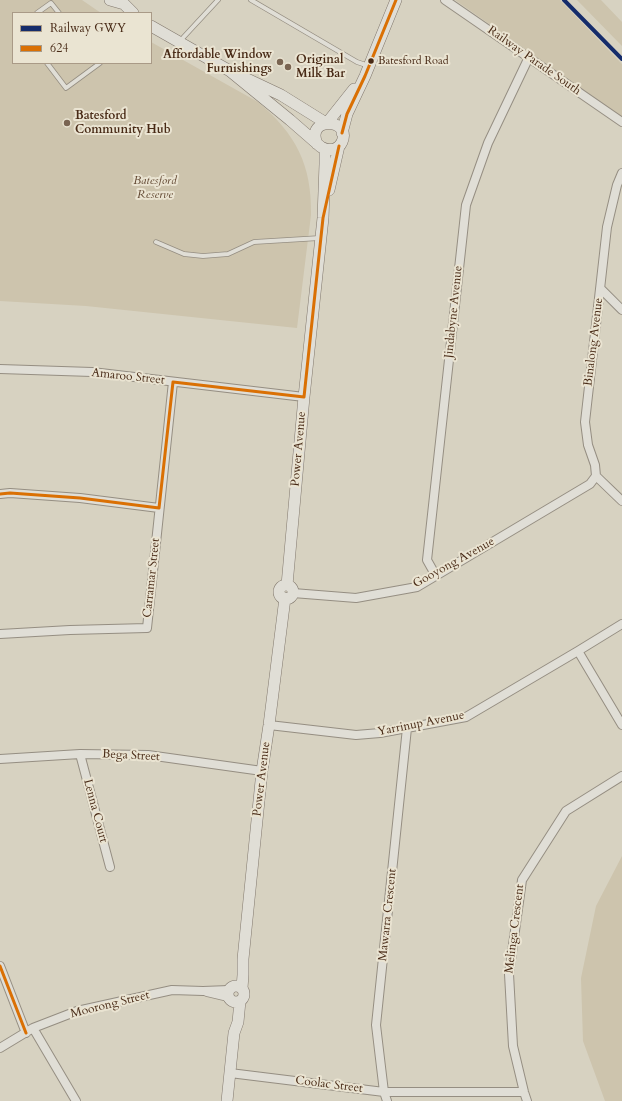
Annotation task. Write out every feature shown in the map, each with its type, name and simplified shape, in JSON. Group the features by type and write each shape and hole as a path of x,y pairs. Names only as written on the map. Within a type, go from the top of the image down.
{"street":[{"path":"110,0 126,2 132,12"},
{"name":"Railway Parade South","path":"445,0 622,122"},
{"path":"230,71 321,147 330,150 335,149 342,142 342,133 347,114 367,71 394,1"},
{"path":"152,27 230,71 281,95 326,123 337,125 342,133"},
{"name":"Jindabyne Avenue","path":"436,576 427,560 466,205 488,143 529,57"},
{"path":"321,147 316,140 316,132 318,128 326,123 367,71"},
{"name":"Power Avenue","path":"227,1101 234,1033 234,994 236,977 243,959 262,771 288,592 304,397 320,238 339,146"},
{"name":"Power Avenue","path":"321,147 325,164 323,218"},
{"name":"Binalong Avenue","path":"596,476 595,465 588,445 585,422 607,228 617,185 622,173"},
{"path":"601,289 622,310"},
{"name":"Amaroo Street","path":"0,369 92,372 304,397"},
{"name":"Carramar Street","path":"0,634 147,628 173,382"},
{"path":"596,476 622,501"},
{"name":"Gooyong Avenue","path":"288,592 356,598 417,587 590,484 596,476"},
{"path":"0,494 10,493 80,498 159,508"},
{"name":"Yarrinup Avenue","path":"269,725 356,735 380,733 466,717 622,624"},
{"path":"578,651 622,725"},
{"name":"Mawarra Crescent","path":"387,1101 384,1092 376,1025 408,728"},
{"name":"Bega Street","path":"0,760 80,754 148,756 262,771"},
{"name":"Lenna Court","path":"80,754 110,868"},
{"name":"Melinga Crescent","path":"527,1101 513,1046 509,974 522,880 566,811 622,776"},
{"path":"0,966 29,1031 76,1101"},
{"name":"Moorong Street","path":"0,1048 29,1031 77,1011 172,990 234,994"},
{"name":"Coolac Street","path":"230,1073 384,1092 524,1092"}],"lane":[{"path":"179,42 218,0"},
{"path":"251,0 357,62 367,71"},
{"path":"38,12 51,3 57,12"},
{"path":"48,64 66,88 97,64"},
{"path":"156,242 184,254 203,256 228,254 254,242 320,238"}],"green space":[{"name":"Batesford Reserve","path":"0,0 82,0 100,12 12,12 12,64 152,64 152,43 258,102 282,126 292,139 299,152 305,166 308,181 311,197 311,215 297,328 86,306 0,301"},
{"path":"455,0 560,0 622,64 622,117"},
{"path":"577,0 601,0 622,22 622,46"},
{"path":"622,856 622,1101 605,1101 583,1041 581,978 596,906"}],"rail line":[{"name":"GWY","path":"564,0 622,59"}],"transit line":[{"name":"624","path":"342,133 347,114 365,76 396,0"},
{"name":"624","path":"304,397 323,218 339,146"},
{"name":"624","path":"173,382 304,397"},
{"name":"624","path":"159,508 173,382"},
{"name":"624","path":"0,494 10,493 80,498 159,508"},
{"name":"624","path":"0,966 26,1033"}],"place":[{"name":"Batesford Road","path":"371,61"},
{"name":"Affordable Window Furnishings","path":"280,62"},
{"name":"Original Milk Bar","path":"288,67"},
{"name":"Batesford Community Hub","path":"67,123"}]}
